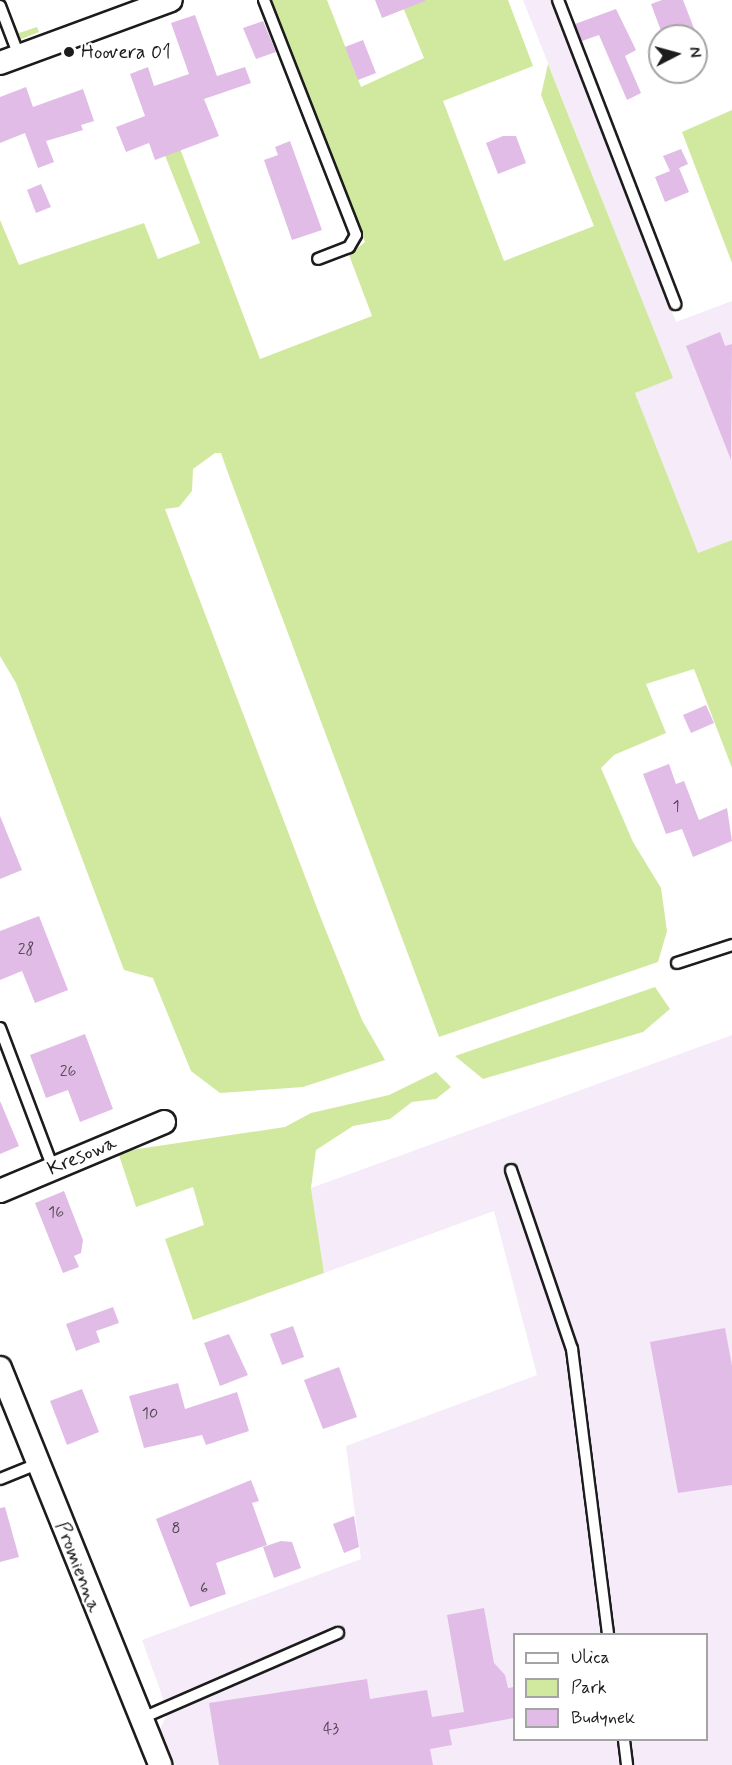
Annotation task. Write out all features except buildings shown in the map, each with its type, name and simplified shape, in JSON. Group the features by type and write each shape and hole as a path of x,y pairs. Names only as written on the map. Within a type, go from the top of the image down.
{"street":[{"path":"10,59 133,7 171,0"},
{"name":"Kresowa","path":"0,1191 164,1122"},
{"name":"Promienna","path":"0,1368 160,1765"}],"lane":[{"path":"264,0 356,235 349,247 318,259"},
{"path":"558,0 675,304"},
{"path":"0,6 10,59"},
{"path":"677,963 732,945"},
{"path":"0,1028 53,1168"},
{"path":"512,1170 572,1349 608,1633"},
{"path":"0,1479 37,1464"},
{"path":"140,1719 338,1633"},
{"path":"624,1741 627,1765"}],"shaded area":[{"path":"523,0 550,0 676,322 732,301 732,540 698,554 635,393 672,377"},
{"path":"732,1035 732,1765 175,1765 160,1729 168,1712 142,1640 361,1559 346,1446 537,1375 494,1211 324,1273 311,1188"}],"green space":[{"path":"4,0 19,33 37,27 39,32 19,40"},
{"path":"271,0 327,0 361,87 424,58 400,0 508,0 533,66 443,101 504,261 594,226 541,95 548,64 673,378 635,393 698,553 732,540 732,768 694,669 646,684 666,733 614,755 601,768 633,842 661,888 667,931 658,962 439,1037 221,453 215,453 193,469 192,491 179,507 165,509 322,921 362,1020 385,1060 303,1087 220,1093 191,1071 153,978 124,970 16,683 0,656 0,220 19,265 144,223 158,259 200,243 164,153 179,146 260,359 372,316 349,255 365,242"},
{"path":"732,110 732,263 682,132"},
{"path":"655,987 670,1009 643,1032 483,1079 455,1056"},
{"path":"436,1072 451,1087 436,1099 412,1102 390,1119 353,1126 316,1150 311,1188 324,1273 193,1320 165,1239 204,1225 193,1187 136,1207 118,1152 285,1127 311,1113 389,1095"}],"place":[{"name":"Hoovera 01","path":"69,52"}]}
